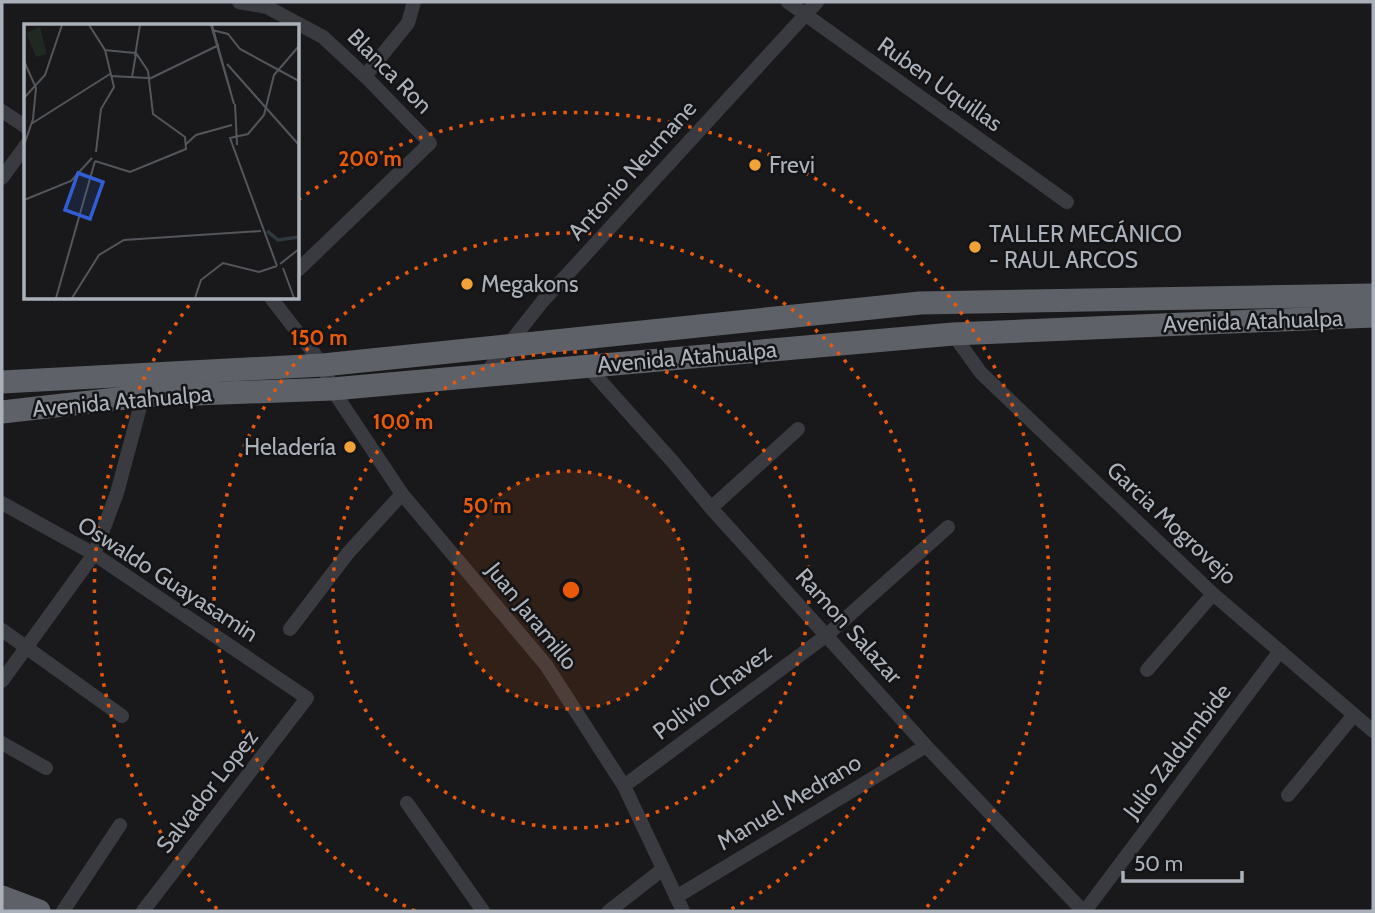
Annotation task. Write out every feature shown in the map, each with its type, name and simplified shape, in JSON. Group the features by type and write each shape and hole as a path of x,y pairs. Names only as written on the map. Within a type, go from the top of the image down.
{"highway":[{"name":"Avenida Atahualpa","path":"2,382 323,365 919,303 1373,295"},
{"name":"Avenida Atahualpa","path":"2,412 143,396 332,389 953,334 1373,316"},
{"path":"2,897 39,911"}],"street":[{"name":"Blanca Ron","path":"239,2 267,7 299,24"},
{"path":"365,76 408,23 414,2"},
{"name":"Ruben Uquillas","path":"788,2 1067,202"},
{"name":"Antonio Neumane","path":"485,374 542,302 817,2"},
{"name":"Blanca Ron","path":"299,24 323,37 430,143 299,269"},
{"path":"2,111 24,126"},
{"path":"2,178 24,148"},
{"name":"Juan Jaramillo","path":"272,299 323,365 332,389 402,494 546,665 624,786 684,911"},
{"name":"Garcia Mogrovejo","path":"953,334 981,373 1213,594 1373,731"},
{"name":"Ramon Salazar","path":"587,366 673,462 710,508 926,746 1084,911"},
{"path":"2,681 94,554 117,493 143,396"},
{"path":"710,508 798,429"},
{"path":"290,629 348,553 402,494"},
{"name":"Oswaldo Guayasamin","path":"2,503 94,554 307,698"},
{"name":"Polivio Chavez","path":"624,786 827,635 948,527"},
{"path":"1147,670 1213,594"},
{"path":"2,630 122,716"},
{"name":"Julio Zaldumbide","path":"1084,911 1280,651"},
{"name":"Salvador Lopez","path":"143,911 307,698"},
{"path":"1288,795 1353,716"},
{"path":"2,743 46,768"},
{"name":"Manuel Medrano","path":"677,897 926,746"},
{"path":"407,803 483,911"},
{"path":"63,911 120,825"},
{"path":"609,911 663,869"}],"place":[{"name":"Frevi","path":"755,165"},
{"name":"TALLER MECÁNICO - RAUL ARCOS","path":"975,247"},
{"name":"Megakons","path":"467,284"},
{"name":"Heladería","path":"350,447"}]}
